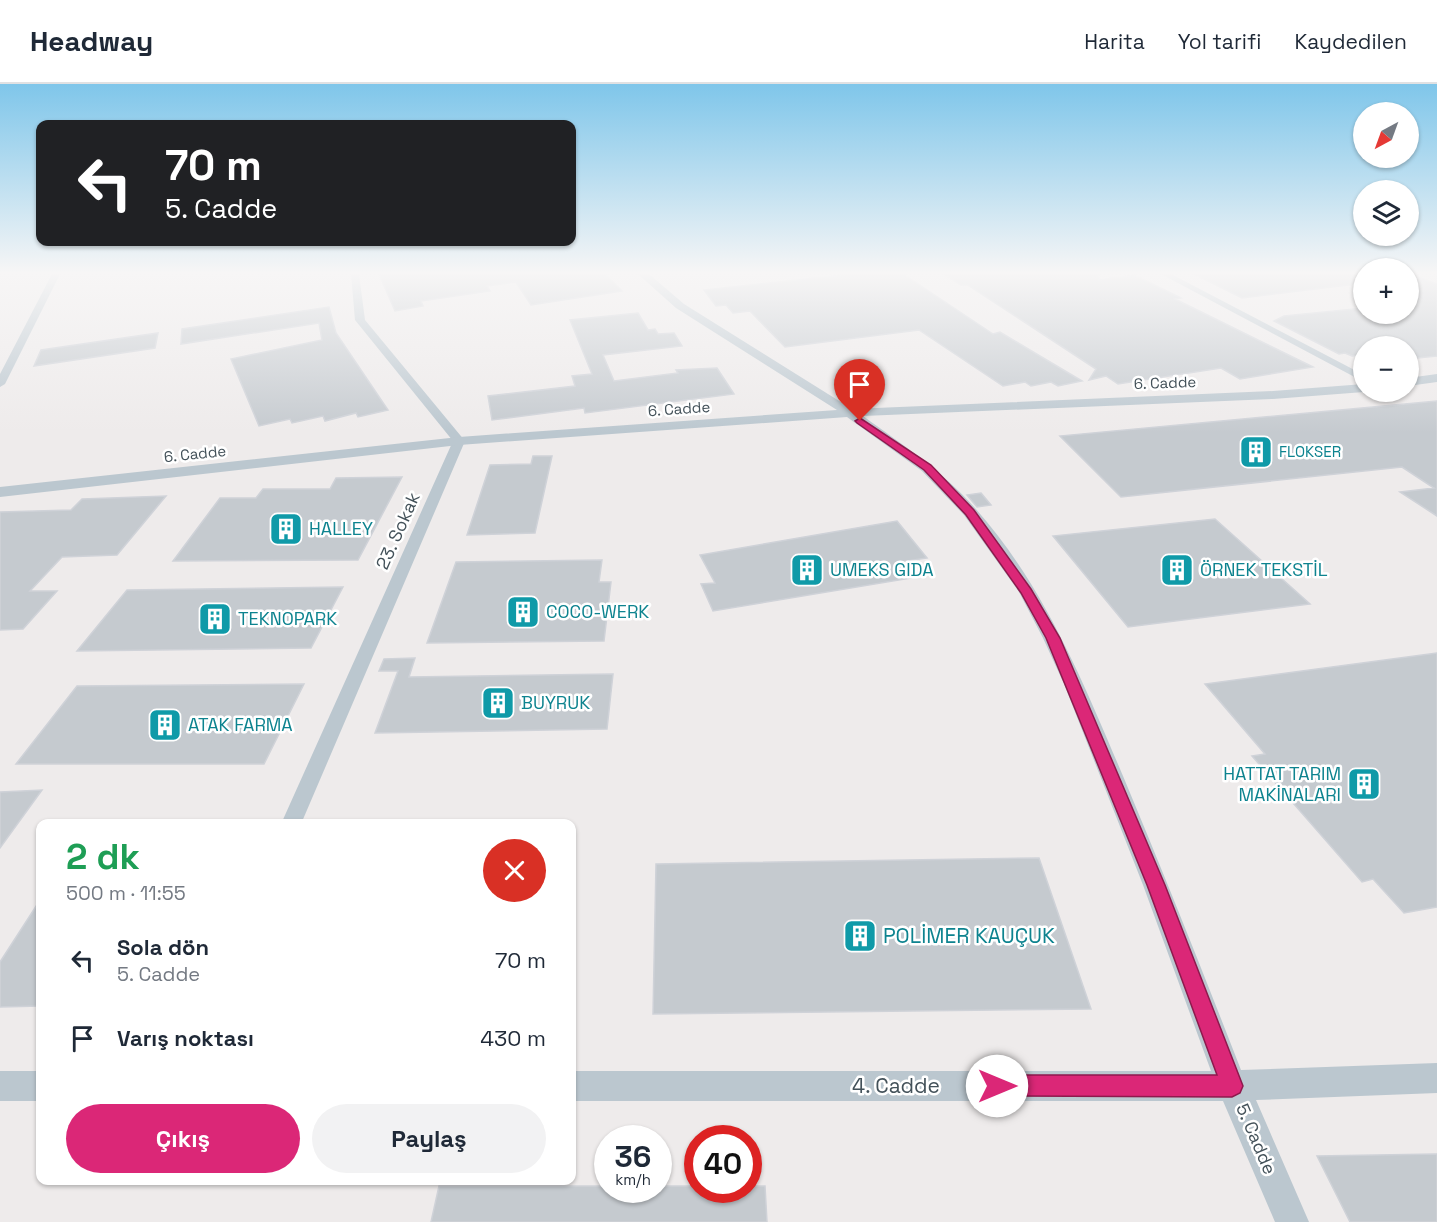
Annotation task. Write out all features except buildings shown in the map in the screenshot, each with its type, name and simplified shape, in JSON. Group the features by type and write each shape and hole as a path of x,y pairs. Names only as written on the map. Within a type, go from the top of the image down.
{"street":[{"path":"0,384 29,327"},
{"path":"366,327 459,441"},
{"name":"5. Cadde","path":"709,327 825,410 875,420 970,512 1027,591 1053,638 1156,885 1232,1086 1244,1107 1292,1222"},
{"path":"1265,327 1353,374"},
{"path":"1419,380 1437,378"},
{"name":"6. Cadde","path":"875,420 1353,389"},
{"path":"825,410 875,420"},
{"name":"6. Cadde","path":"0,492 459,441 825,410"},
{"name":"23. Sokak","path":"293,819 459,441"},
{"name":"4. Cadde","path":"576,1086 1232,1086 1437,1078"},
{"path":"0,1086 36,1086"}],"place":[{"name":"FLOKSER","path":"1256,452"},
{"name":"HALLEY","path":"286,529"},
{"name":"UMEKS GIDA","path":"807,570"},
{"name":"ÖRNEK TEKSTİL","path":"1177,570"},
{"name":"COCO-WERK","path":"523,612"},
{"name":"TEKNOPARK","path":"215,619"},
{"name":"BUYRUK","path":"498,703"},
{"name":"ATAK FARMA","path":"165,725"},
{"name":"HATTAT TARIM MAKİNALARI","path":"1364,784"},
{"name":"POLİMER KAUÇUK","path":"860,936"}],"route":[{"path":"860,421 927,468 941,481 970,512 1027,591 1053,638 1074,684 1156,885 1232,1086 997,1086"}]}
